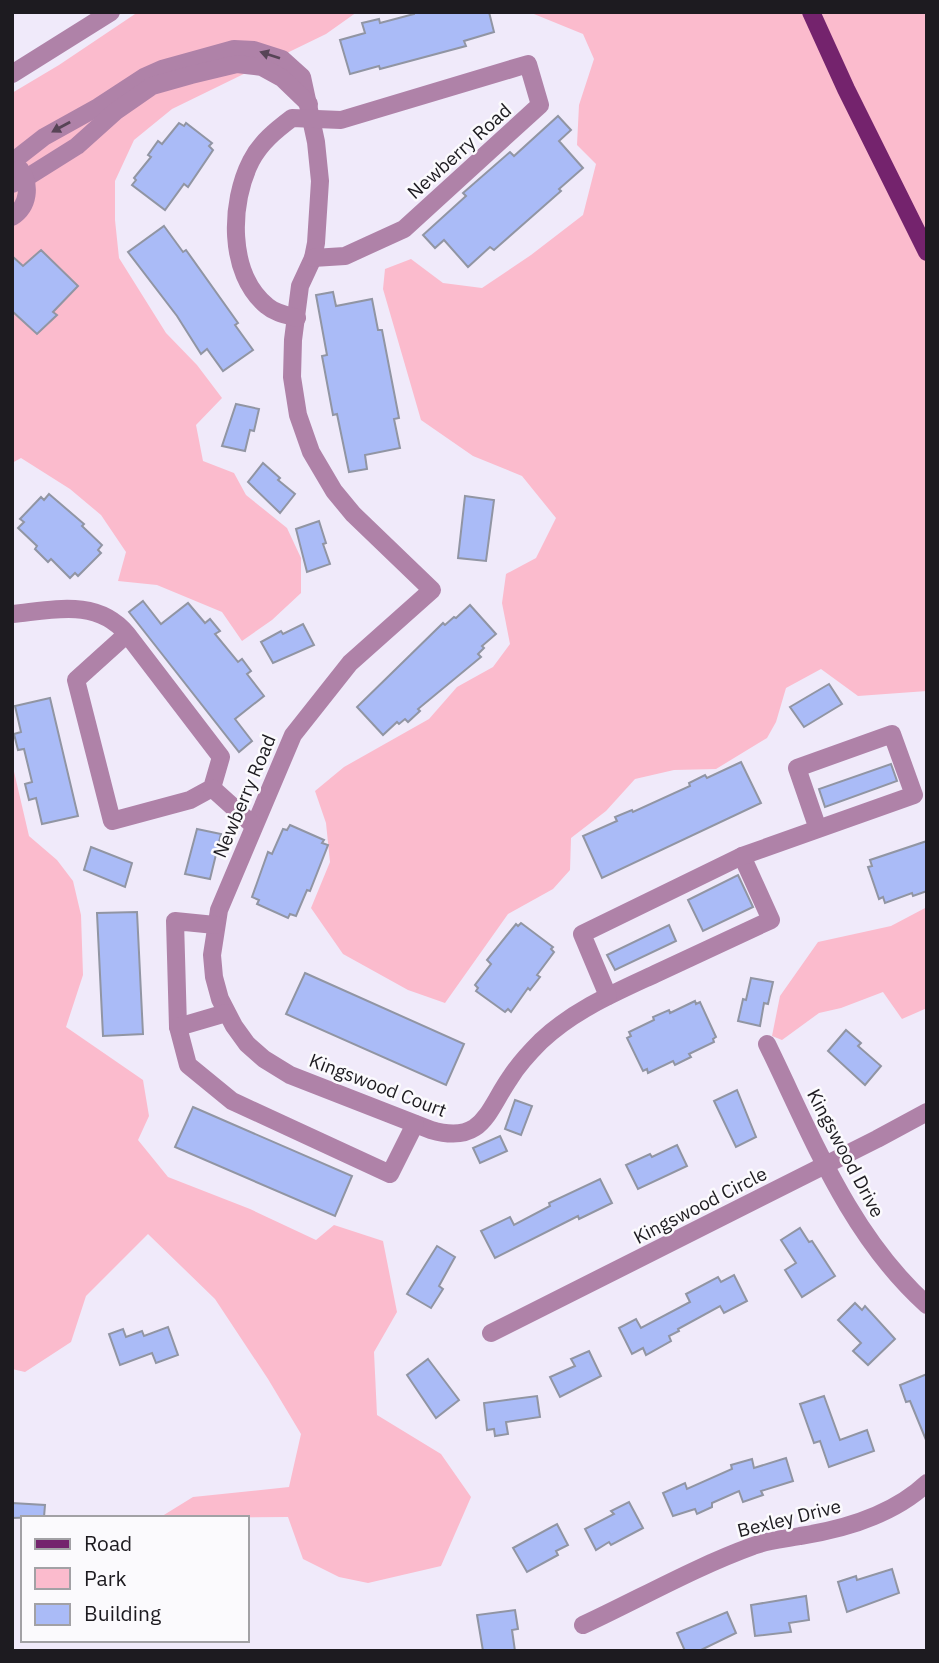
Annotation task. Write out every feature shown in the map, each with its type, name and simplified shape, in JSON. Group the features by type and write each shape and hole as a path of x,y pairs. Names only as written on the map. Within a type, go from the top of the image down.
{"main road":[{"path":"811,12 927,252"}],"street":[{"path":"12,74 111,12"},
{"name":"Newberry Road","path":"13,161 44,137 162,69 234,49 254,50 282,58 302,76 320,181 313,258 300,285 292,355 298,415 311,452 343,503 432,590 350,663 293,734 253,825 215,925 213,970 226,1013"},
{"path":"19,181 77,146 116,111 152,86 237,64 262,67 282,78 310,112"},
{"name":"Newberry Road","path":"297,318 279,314 268,307 254,291 239,254 236,216 241,186 252,159 271,134 292,118 310,112 341,120 527,64 540,105 404,229 345,256 313,258"},
{"path":"12,217 19,213 27,201 13,161"},
{"path":"12,614 88,609 107,617 127,634 221,757 212,788 190,800 112,821 76,680 127,634"},
{"path":"608,996 582,934 742,856 818,829 914,794 892,734 797,768 818,829"},
{"path":"212,788 253,825"},
{"name":"Kingswood Court","path":"226,1013 247,1044 283,1071 415,1124 446,1134 461,1133 475,1128 491,1112 509,1079 532,1049 566,1020 608,996 771,920 742,856"},
{"path":"215,925 175,920 178,1027 188,1065 232,1101 390,1174 415,1124"},
{"path":"178,1027 226,1013"},
{"name":"Kingswood Drive","path":"767,1044 846,1203 893,1271 927,1305"},
{"name":"Kingswood Circle","path":"491,1333 927,1112"},
{"name":"Bexley Drive","path":"583,1625 739,1550 845,1527 867,1519 896,1505 927,1483"}],"green space":[{"path":"138,12 357,12 326,34 172,109 134,140 115,181 119,258 166,333 197,365 222,398 196,425 203,461 234,473 246,495 287,528 301,558 301,593 272,620 242,641 222,612 157,585 118,581 126,552 101,515 70,489 21,458 12,463 12,93"},
{"path":"529,12 927,12 927,691 858,696 821,669 786,688 776,722 767,738 716,769 674,770 635,779 606,811 571,838 570,870 553,889 508,914 445,1003 408,990 343,954 311,908 330,862 326,823 315,791 344,767 429,719 457,687 493,667 510,644 502,603 506,574 536,558 556,518 522,476 473,456 421,420 383,289 385,269 411,259 443,283 482,288 583,215 596,164 577,145 579,105 594,59 583,34"},
{"path":"12,763 29,836 57,860 73,881 81,915 83,975 66,1027 143,1080 149,1116 138,1140 168,1177 250,1209 316,1240 334,1225 383,1241 397,1312 374,1352 377,1415 441,1454 471,1497 441,1566 368,1583 339,1577 303,1559 288,1517 162,1516 193,1497 289,1487 301,1434 215,1299 148,1234 86,1296 71,1342 25,1372 12,1369"},
{"path":"927,907 927,1008 902,1019 883,992 841,1008 819,1013 782,1040 772,1036 780,996 818,942 891,926"}],"building":[{"path":"414,12 489,12 494,32 464,41 466,46 380,69 379,66 350,74 340,40 365,33 362,23 379,19 380,23"},
{"path":"558,116 571,130 559,141 583,168 494,250 490,247 468,267 444,240 435,248 423,235 466,196 463,193 510,152 514,156"},
{"path":"179,123 184,126 186,123 212,143 209,146 213,150 188,187 184,184 165,210 132,185 136,180 134,178 151,157 148,155 158,141 162,144"},
{"path":"164,226 183,252 186,250 238,323 235,325 253,350 223,371 207,349 201,354 177,316 128,252"},
{"path":"41,250 78,286 53,312 57,315 37,334 12,311 12,256 23,266"},
{"path":"333,292 336,306 372,299 378,330 382,330 399,418 394,419 400,448 365,455 367,469 349,472 337,414 333,415 322,356 327,355 316,295"},
{"path":"236,404 259,409 254,431 250,430 245,451 222,446"},
{"path":"263,463 295,494 280,513 248,482"},
{"path":"49,494 84,524 82,526 102,545 98,550 101,553 78,576 75,573 70,578 51,559 48,562 35,549 37,546 18,528 24,522 20,519 41,497 44,500"},
{"path":"465,496 494,500 486,561 458,558"},
{"path":"319,521 330,564 307,572 296,529"},
{"path":"143,601 161,624 188,603 205,623 210,619 220,631 215,634 238,662 242,659 251,671 247,674 264,696 235,719 252,741 239,752 129,612"},
{"path":"470,605 496,634 482,646 484,648 478,654 481,657 418,709 420,711 408,722 405,719 399,724 397,722 383,735 357,707 443,623 445,625 456,618"},
{"path":"303,624 314,645 273,663 261,642 281,631 283,634"},
{"path":"829,684 842,704 804,727 790,707"},
{"path":"50,698 78,816 42,824 36,798 29,800 25,784 32,782 24,749 18,750 14,734 21,732 15,706"},
{"path":"741,762 761,803 602,878 583,836 617,821 615,817 632,810 633,812 690,786 689,783 705,775 707,778"},
{"path":"891,764 897,781 825,807 819,789"},
{"path":"290,825 324,840 322,843 328,845 310,891 307,890 296,916 290,914 288,918 257,904 259,900 252,897 268,852 272,854 283,829 287,830"},
{"path":"197,829 221,834 210,879 185,874"},
{"path":"927,841 927,891 913,896 912,893 885,903 883,897 879,899 868,867 872,866 870,860"},
{"path":"91,847 132,863 125,887 84,870"},
{"path":"738,875 753,907 703,931 688,900"},
{"path":"137,912 143,1034 103,1036 97,913"},
{"path":"521,923 553,947 551,949 554,952 530,990 528,988 511,1012 508,1009 505,1012 476,991 478,988 475,985 491,964 487,960 516,924 518,926"},
{"path":"669,925 676,941 615,970 607,955"},
{"path":"305,973 464,1044 446,1085 286,1014"},
{"path":"751,978 773,982 768,1004 764,1003 760,1026 738,1021"},
{"path":"695,1001 696,1004 700,1002 716,1037 714,1042 689,1054 691,1057 675,1065 673,1061 648,1073 647,1069 643,1071 627,1038 631,1036 629,1032 654,1020 653,1017 669,1010 670,1013"},
{"path":"846,1030 861,1043 858,1046 881,1066 865,1085 828,1051"},
{"path":"737,1090 756,1137 736,1147 714,1101"},
{"path":"515,1100 532,1106 521,1135 505,1129"},
{"path":"193,1107 352,1176 335,1216 175,1147"},
{"path":"500,1136 507,1151 480,1163 473,1148"},
{"path":"677,1145 687,1166 638,1189 626,1165"},
{"path":"600,1179 612,1203 579,1219 578,1216 495,1258 481,1231 510,1217 514,1225 550,1206 549,1203"},
{"path":"800,1228 835,1276 802,1297 785,1270 796,1263 781,1240"},
{"path":"437,1246 455,1257 439,1286 443,1289 431,1308 407,1294"},
{"path":"734,1275 747,1301 724,1313 720,1306 678,1329 679,1331 669,1336 671,1341 646,1355 643,1348 632,1354 619,1328 636,1319 641,1328 690,1302 686,1294 718,1277 721,1282"},
{"path":"855,1303 862,1310 865,1306 895,1339 868,1365 853,1351 861,1343 838,1320"},
{"path":"168,1327 178,1355 156,1363 152,1353 120,1365 109,1334 123,1329 126,1337 142,1331 144,1336"},
{"path":"589,1351 601,1376 560,1397 550,1377 575,1366 571,1359"},
{"path":"428,1359 459,1400 436,1418 407,1375"},
{"path":"927,1374 926,1440 910,1401 906,1402 900,1385"},
{"path":"537,1396 540,1417 506,1422 508,1434 495,1436 494,1429 487,1430 484,1403"},
{"path":"824,1396 840,1440 867,1430 874,1451 829,1467 820,1441 814,1443 800,1404"},
{"path":"786,1458 793,1481 761,1491 763,1495 743,1502 739,1491 712,1503 712,1507 697,1514 695,1509 673,1516 663,1493 685,1483 687,1489 732,1469 731,1465 752,1459 754,1468"},
{"path":"629,1502 643,1528 596,1550 585,1529 614,1514 611,1511"},
{"path":"12,1503 45,1505 44,1516 12,1518"},
{"path":"557,1524 568,1545 556,1551 558,1555 527,1572 513,1548"},
{"path":"892,1569 899,1593 847,1612 838,1582 856,1576 857,1580"},
{"path":"806,1596 809,1620 789,1623 791,1632 755,1636 751,1605"},
{"path":"515,1610 518,1629 512,1630 515,1651 483,1651 477,1615"},
{"path":"727,1612 736,1633 699,1651 685,1651 677,1633"}]}
